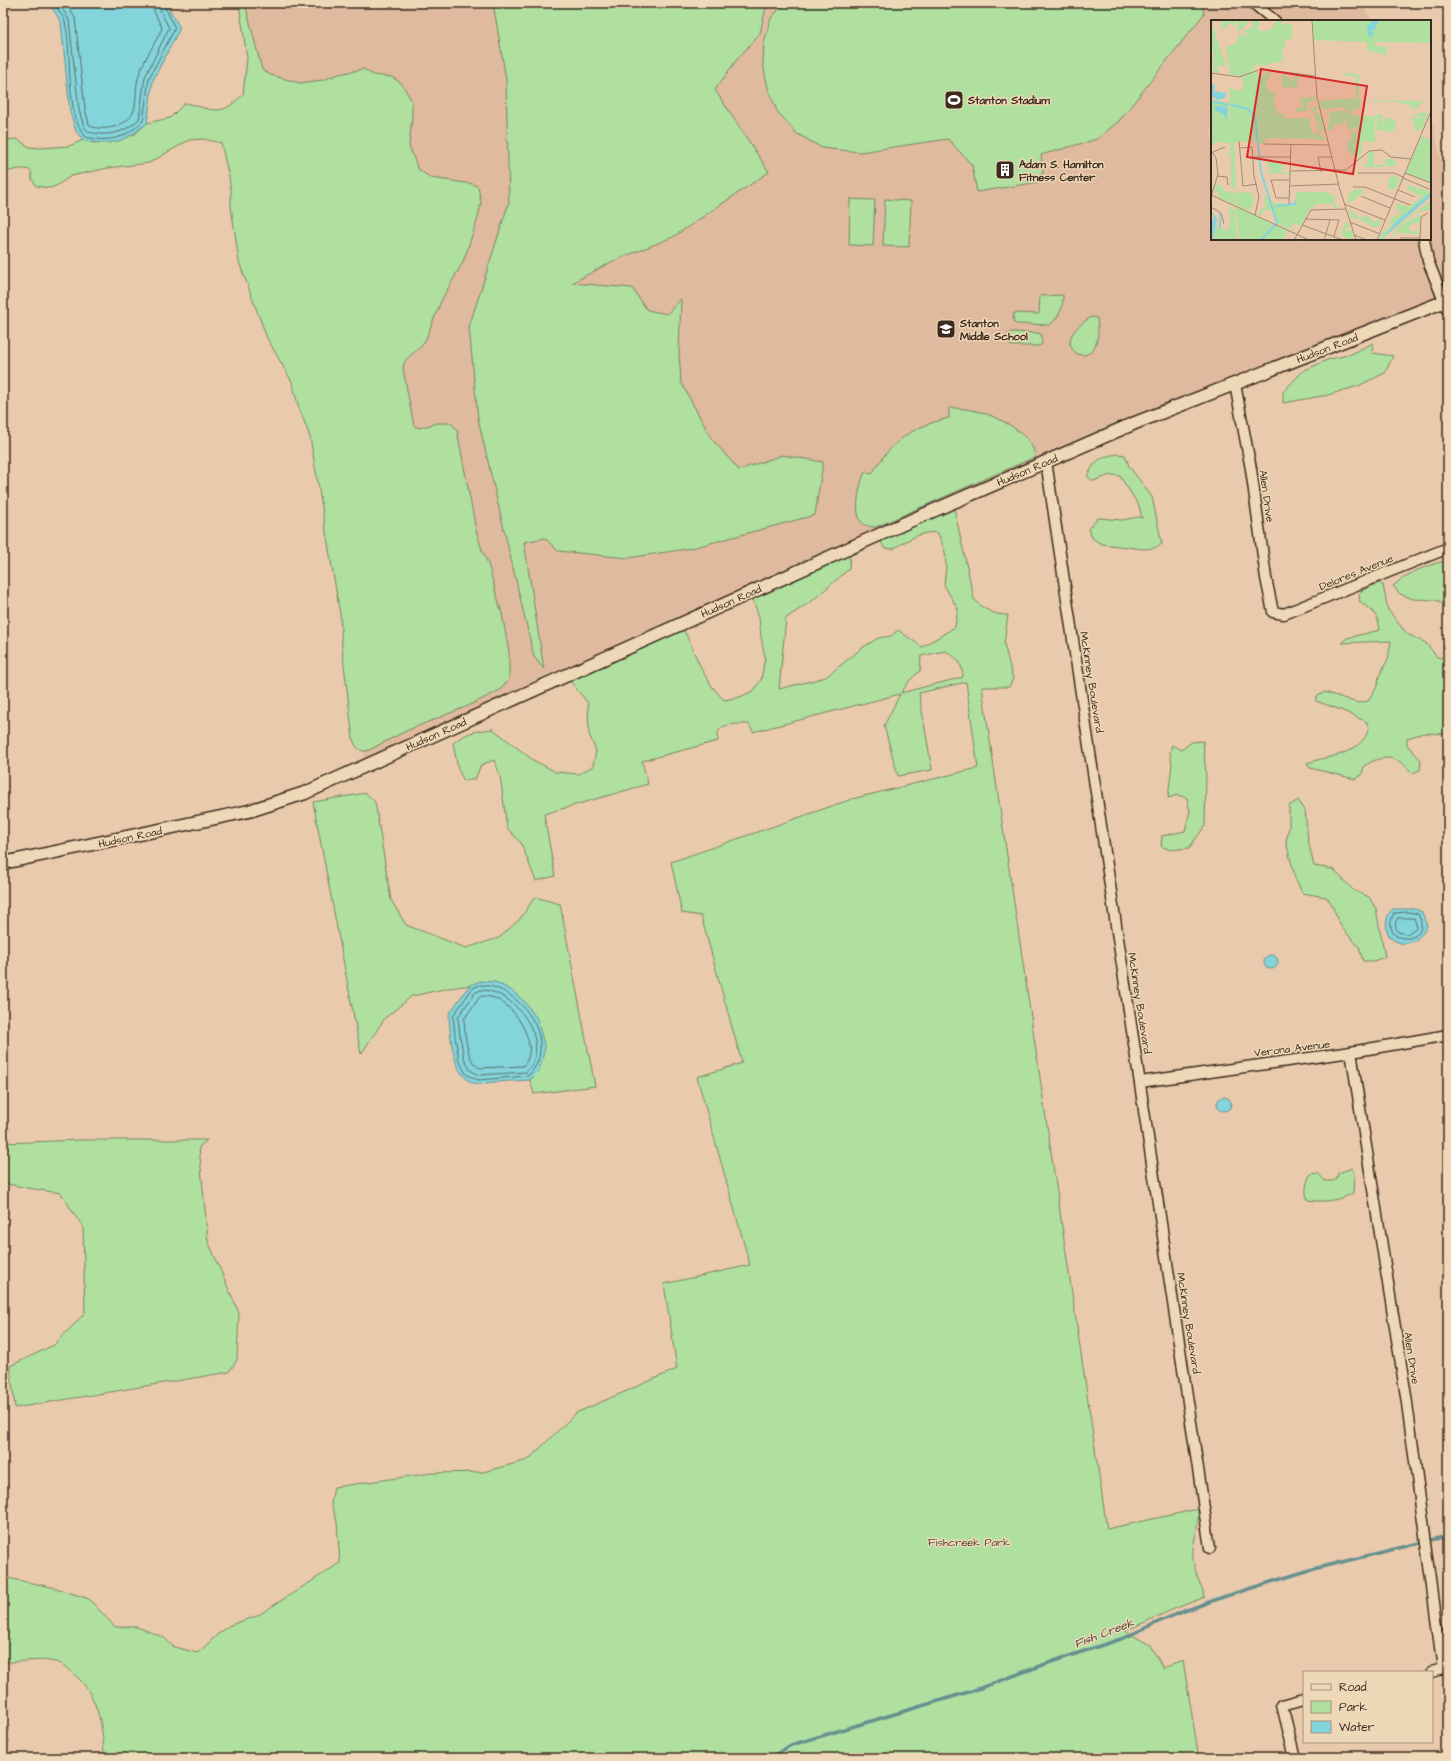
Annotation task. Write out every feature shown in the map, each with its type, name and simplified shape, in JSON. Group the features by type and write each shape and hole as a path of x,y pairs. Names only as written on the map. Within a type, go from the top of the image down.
{"street":[{"path":"1253,3 1274,20"},
{"path":"1424,240 1428,261 1447,304"},
{"name":"Hudson Road","path":"3,863 249,811 305,793 905,522 1046,461 1135,423 1447,304"},
{"name":"Allen Drive","path":"1235,384 1251,469 1266,578 1273,612"},
{"name":"McKinney Boulevard","path":"1046,461 1210,1548"},
{"name":"Delores Avenue","path":"1273,612 1284,614 1448,548"},
{"name":"Verona Avenue","path":"1140,1082 1272,1062 1351,1052 1448,1035"},
{"name":"Allen Drive","path":"1351,1052 1406,1396 1427,1557 1446,1669"},
{"path":"1433,1671 1446,1669"},
{"path":"1295,1758 1282,1704 1303,1699"}],"shaded area":[{"path":"239,3 1361,3 1371,20 1211,20 1211,240 1431,240 1431,121 1448,191 1448,300 1235,384 365,761"}],"green space":[{"path":"239,3 245,3 262,70 271,75 300,83 323,80 339,74 364,69 373,75 392,77 401,83 412,101 409,146 418,169 431,178 473,184 478,187 481,202 478,218 463,262 442,299 425,341 408,357 403,369 414,426 419,428 437,423 451,423 457,430 476,530 488,564 502,614 509,652 509,679 500,690 468,706 408,730 367,751 362,751 358,748 353,739 342,648 340,614 310,437 298,405 292,382 267,338 239,262 231,206 229,177 221,143 204,139 189,140 149,163 108,168 71,176 56,186 50,188 36,186 32,179 31,171 25,169 17,169 3,173 3,140 17,139 29,147 40,148 69,146 83,140 94,143 134,135 147,123 170,118 185,103 212,110 223,109 230,106 243,95 247,58"},
{"path":"493,3 767,3 760,33 735,62 715,90 769,172 673,237 613,261 572,283 632,288 647,310 667,314 681,299 679,353 681,382 711,438 739,470 782,455 823,462 815,515 692,548 628,558 558,551 545,538 524,542 544,669 534,657 478,419 469,327 509,202 506,79"},
{"name":"Stanton Stadium","path":"785,3 1202,3 1204,14 1119,121 1097,139 1041,155 1043,174 1038,175 1039,182 977,192 972,165 948,139 860,152 822,148 796,133 777,111 768,88 763,64 764,43 771,18"},
{"path":"850,199 875,200 873,246 849,245"},
{"path":"885,199 911,201 909,247 883,246"},
{"path":"1063,295 1060,312 1050,325 1016,324 1013,321 1014,313 1039,314 1040,296"},
{"path":"1092,317 1097,318 1098,337 1094,348 1087,354 1080,355 1074,351 1070,345 1072,336 1079,326"},
{"path":"1011,332 1041,334 1042,344 1038,346 1011,346 1008,343 1008,334"},
{"path":"1373,343 1372,353 1393,356 1385,373 1358,386 1328,395 1283,403 1283,392 1303,371 1327,360 1351,354"},
{"path":"949,408 964,409 988,414 1014,428 1029,441 1035,457 876,527 863,524 858,515 858,502 861,482 865,472 872,474 879,462 895,444 913,431 949,418"},
{"path":"1117,454 1125,455 1129,466 1152,497 1162,544 1154,548 1144,549 1102,544 1092,538 1088,529 1098,518 1122,520 1139,517 1142,518 1139,506 1120,476 1111,475 1093,481 1087,476 1099,460 1106,456"},
{"name":"Fishcreek Park","path":"954,508 974,599 990,611 1008,615 1004,644 1013,679 1009,687 982,687 1107,1529 1198,1509 1193,1561 1196,1574 1205,1597 1125,1631 1150,1645 1163,1668 1183,1661 1199,1758 104,1758 102,1734 97,1710 87,1689 80,1680 62,1664 52,1661 38,1660 3,1662 3,1577 56,1588 89,1599 115,1627 137,1627 163,1637 174,1647 198,1653 230,1625 257,1616 340,1563 337,1522 331,1503 334,1487 432,1473 483,1472 528,1460 576,1413 677,1369 664,1284 750,1265 697,1077 742,1063 701,916 682,913 671,862 852,799 978,768 966,682 919,693 932,770 898,776 884,726 900,694 753,732 749,724 727,725 719,730 718,741 642,761 648,784 544,814 555,876 536,881 521,843 507,828 500,775 494,760 481,765 475,779 464,781 458,769 453,743 463,736 481,730 493,729 533,760 556,772 579,774 593,766 596,751 589,734 588,703 570,681 684,630 705,676 717,692 724,700 740,697 753,691 761,680 765,657 759,617 752,597 850,554 849,569 812,601 786,618 779,689 826,677 862,648 878,638 891,636 898,630 922,647 955,627 958,609 944,585 946,566 945,552 938,533 932,532 920,535 893,549 884,548 881,541","holes":["945,651 956,658 962,668 963,677 901,693 909,681 920,671 921,656"]},
{"path":"1448,560 1448,604 1435,600 1413,599 1400,594 1393,586 1405,577 1419,570"},
{"path":"1379,583 1383,585 1388,610 1407,634 1426,643 1437,657 1448,658 1448,734 1424,733 1407,738 1407,745 1421,760 1420,770 1412,773 1401,763 1390,758 1384,758 1364,766 1362,775 1355,779 1310,768 1307,763 1335,756 1351,750 1364,738 1369,729 1367,722 1316,701 1316,697 1325,692 1358,703 1368,701 1378,684 1379,676 1388,659 1391,641 1341,643 1347,638 1380,630 1378,621 1372,610 1360,603 1359,594 1363,590"},
{"path":"1203,741 1206,776 1205,826 1189,848 1170,850 1161,846 1162,836 1185,831 1190,811 1187,798 1178,795 1168,798 1172,764 1170,752 1172,745 1181,750 1192,742"},
{"path":"366,793 375,802 391,900 406,925 466,948 499,938 520,919 535,897 560,904 595,1086 534,1094 530,1080 539,1071 495,982 449,988 412,996 385,1018 361,1054 313,802"},
{"path":"1298,800 1305,810 1308,840 1314,866 1333,869 1353,890 1369,897 1376,909 1385,957 1373,961 1363,961 1359,947 1342,928 1331,903 1326,897 1302,893 1295,877 1286,842 1289,827 1289,806"},
{"path":"80,1140 207,1140 199,1147 208,1241 239,1313 237,1360 229,1372 15,1408 10,1366 54,1345 85,1313 83,1226 61,1193 3,1183 3,1143"},
{"path":"1352,1168 1354,1175 1353,1193 1332,1200 1308,1200 1306,1187 1311,1174 1318,1173 1325,1181 1333,1181 1337,1179 1338,1173"}],"water":[{"path":"49,3 166,3 180,28 153,80 147,123 132,135 110,143 102,143 83,140 76,131 70,112 61,22"},
{"path":"1393,909 1415,909 1422,912 1427,926 1421,935 1412,942 1407,943 1396,942 1391,938 1387,931 1386,923 1390,911"},
{"path":"1268,955 1274,955 1278,959 1278,965 1274,969 1268,969 1264,965 1264,959"},
{"path":"480,981 495,982 511,990 525,1002 537,1019 545,1048 539,1071 530,1080 477,1084 469,1081 462,1074 457,1065 450,1033 449,1014 469,986"},
{"path":"1221,1097 1227,1097 1231,1101 1231,1107 1227,1111 1221,1111 1217,1107 1217,1101"}],"waterway":[{"name":"Fish Creek","path":"770,1758 791,1745 972,1691 1054,1661 1121,1639 1176,1614 1226,1596 1313,1569 1448,1536"}],"place":[{"name":"Stanton Stadium","path":"954,100"},
{"name":"Adam S. Hamilton Fitness Center","path":"1005,170"},
{"name":"Stanton Middle School","path":"946,329"}]}
